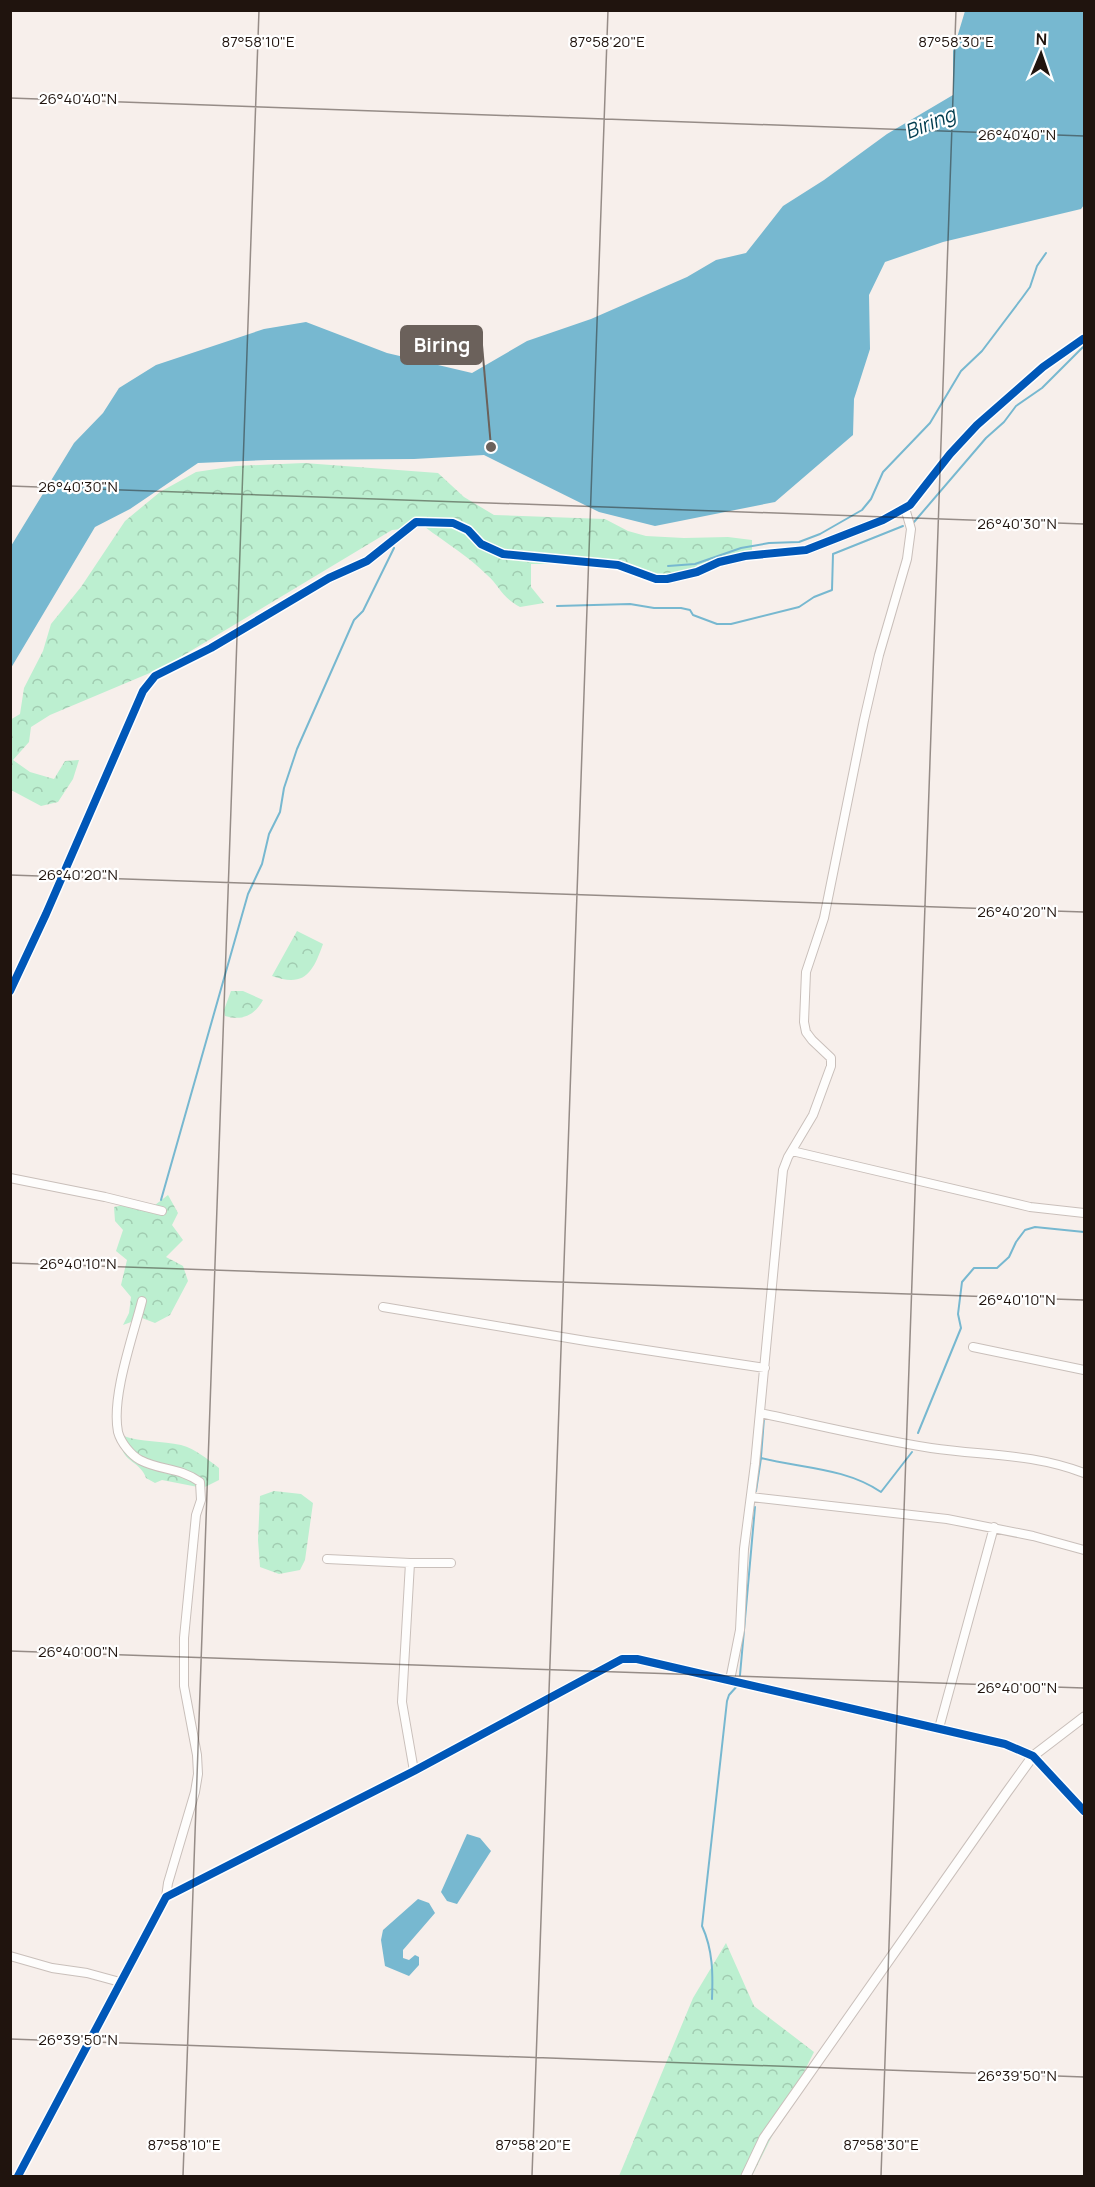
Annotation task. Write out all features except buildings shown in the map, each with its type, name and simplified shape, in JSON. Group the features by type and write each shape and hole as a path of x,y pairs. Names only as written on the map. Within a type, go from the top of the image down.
{"street":[{"path":"10,991 46,914 142,691 155,676 211,648 329,578 367,561 416,522 453,523 468,530 481,544 503,554 618,566 656,579 667,579 745,556 806,550 883,520 905,508 925,488 950,454 977,425 1043,367 1084,339"},
{"path":"730,1680 740,1630 744,1549 765,1368 783,1170 813,1115 831,1066 831,1058 806,1032 804,1022 806,972 824,918 879,655 907,559 911,529 905,508"},
{"path":"792,1151 1030,1207 1084,1213"},
{"path":"10,1178 105,1197 162,1212"},
{"path":"18,2176 166,1896 198,1774 197,1755 184,1686 184,1638 196,1515 202,1492 200,1482 188,1473 158,1467 135,1456 130,1453 118,1434 119,1399 142,1301"},
{"path":"383,1306 586,1341 765,1368"},
{"path":"973,1347 1084,1370"},
{"path":"760,1413 891,1441 933,1448 1012,1455 1058,1463 1084,1473"},
{"path":"751,1497 947,1519 994,1527 1084,1550"},
{"path":"939,1728 994,1527"},
{"path":"327,1559 451,1563"},
{"path":"410,1563 402,1702 414,1771"},
{"path":"166,1896 414,1771 622,1659 637,1659 1005,1744 1033,1756 1084,1811"},
{"path":"746,2176 764,2138 1033,1756 1084,1717"},
{"path":"10,1956 52,1968 87,1973 120,1982"}],"green space":[{"path":"304,463 438,473 464,497 494,515 605,519 628,531 646,536 728,537 752,540 752,554 698,565 681,579 651,576 627,563 607,561 531,564 531,587 544,603 520,607 508,599 472,561 425,527 392,530 164,667 50,715 31,727 29,742 13,760 30,772 54,779 65,761 79,760 73,779 58,802 41,806 11,790 10,720 20,714 24,688 43,651 51,624 81,587 125,521 160,492 196,472 236,466"},
{"path":"297,931 323,944 311,970 300,979 292,980 272,976"},
{"path":"231,991 243,991 263,1000 256,1010 247,1016 237,1018 225,1016 224,1010"},
{"path":"168,1195 178,1213 172,1225 183,1240 166,1257 183,1266 188,1281 170,1315 155,1323 142,1318 123,1325 129,1313 131,1297 121,1285 127,1260 116,1251 123,1230 115,1221 114,1207 138,1202 155,1205"},
{"path":"123,1436 181,1445 192,1449 219,1468 219,1480 203,1488 162,1480 155,1483 146,1478 139,1467 126,1456 123,1451"},
{"path":"274,1491 301,1494 313,1503 305,1560 300,1570 279,1574 260,1567 258,1540 260,1496"},
{"path":"726,1943 754,2006 814,2052 752,2176 619,2176 693,1998"}],"water":[{"path":"965,11 1084,11 1084,205 1081,209 943,242 885,262 869,295 870,349 854,399 853,435 775,502 655,526 599,512 484,455 414,459 198,463 130,509 95,527 11,668 11,546 74,443 103,413 119,388 156,365 264,329 306,322 387,353 472,373 527,341 591,319 687,277 716,260 746,253 783,206 824,180 887,134 953,95 953,51"},
{"path":"467,1834 480,1838 491,1851 457,1904 447,1901 441,1892"},
{"path":"418,1899 429,1903 435,1913 403,1950 403,1958 409,1960 415,1955 419,1957 419,1965 409,1976 385,1966 381,1940 383,1930"}],"waterway":[{"path":"668,566 695,564 741,548 769,543 799,542 820,534 862,510 871,499 883,472 930,423 961,371 982,351 1030,287 1037,266 1046,253"},
{"path":"914,522 1016,406 1042,388 1083,347"},
{"path":"557,606 630,604 654,608 681,608 690,610 693,615 717,624 731,624 799,607 814,597 832,590 833,554 903,526"},
{"path":"161,1200 248,894 262,864 269,834 280,812 284,788 297,749 354,620 363,611 394,548"},
{"path":"918,1433 961,1328 958,1314 962,1282 974,1268 997,1268 1009,1257 1025,1230 1035,1227 1084,1232"},
{"path":"761,1457 764,1418"},
{"path":"756,1491 761,1458 838,1473 881,1492 912,1452"},
{"path":"740,1675 755,1507"},
{"path":"712,1999 710,1953 702,1926 727,1701 738,1685"}],"cycle path":[{"path":"10,991 143,691 155,676 211,648 329,578 367,561 416,522 453,523 468,530 481,544 503,554 618,565 656,579 667,579 697,572 719,562 745,556 806,550 883,520 910,505 950,454 977,425 1043,367 1084,340"},
{"path":"18,2176 166,1897 414,1771 622,1659 637,1659 1005,1744 1033,1756 1084,1811"}],"place":[{"name":"Biring","path":"491,447"}]}
